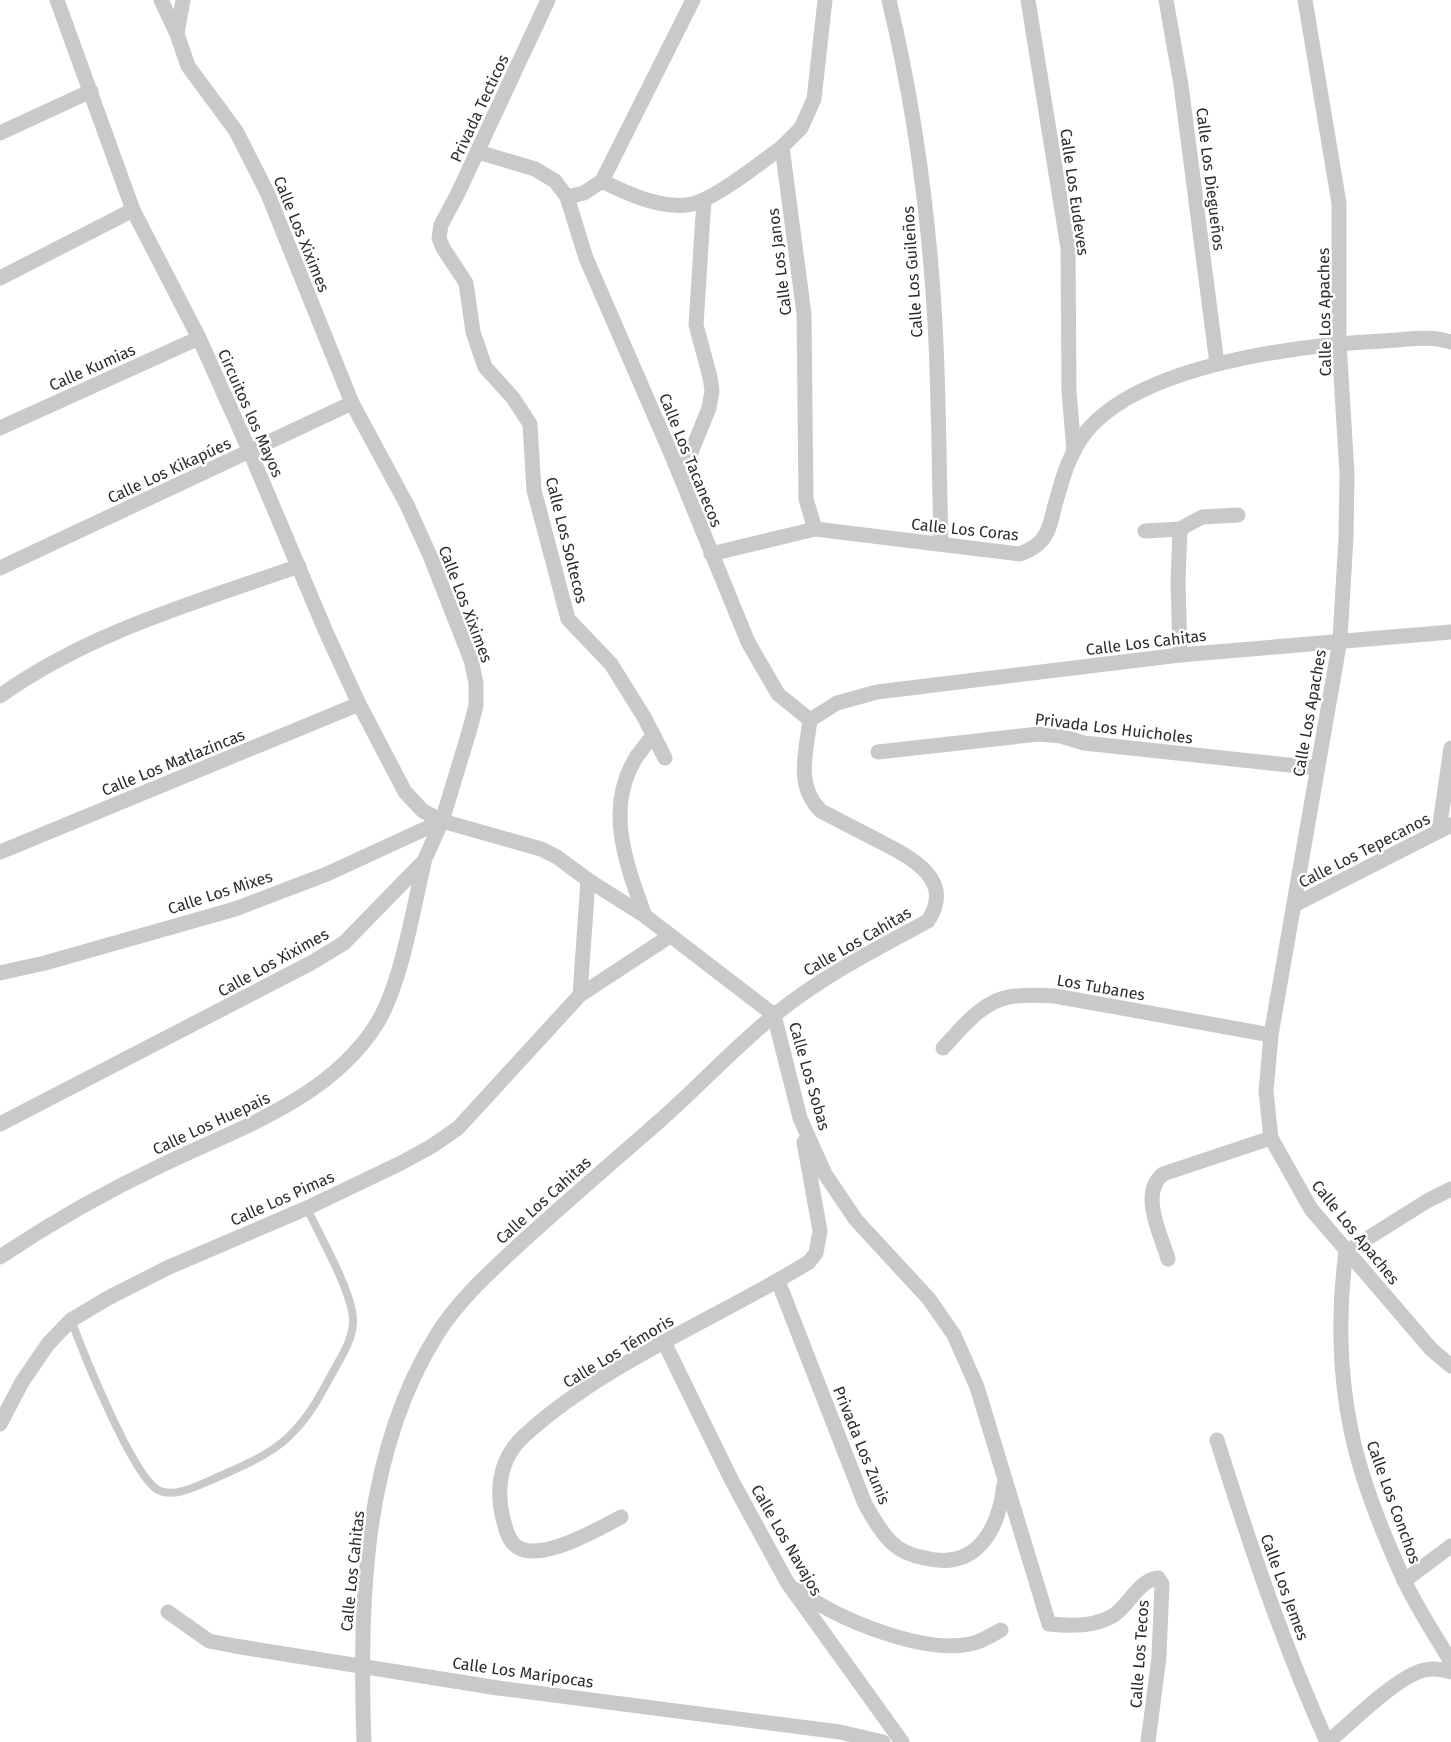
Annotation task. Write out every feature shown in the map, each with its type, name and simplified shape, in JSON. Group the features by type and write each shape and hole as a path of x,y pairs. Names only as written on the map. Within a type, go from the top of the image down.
{"street":[{"name":"Circuitos los Mayos","path":"57,0 134,210 199,338 359,704 405,792 423,811 442,821"},
{"name":"Calle Los Xiximes","path":"0,1124 329,954 360,929 424,861 442,821 476,706 476,684 471,660 431,558 407,505 352,403 267,192 236,130 188,66 161,0"},
{"path":"176,34 183,0"},
{"name":"Privada Tecticos","path":"439,230 478,152 548,0"},
{"path":"567,197 584,193 602,180 693,0"},
{"path":"602,180 626,193 664,203 687,205 704,200 782,147 801,128 814,99 825,0"},
{"name":"Calle Los Guileños","path":"889,0 900,48 925,205 935,323 941,544"},
{"name":"Calle Los Eudeves","path":"1028,0 1068,248 1069,391 1074,451"},
{"name":"Calle Los Diegueños","path":"1166,0 1181,85 1217,364"},
{"name":"Calle Los Apaches","path":"1305,0 1339,203 1340,343 1347,473 1346,537 1340,640 1271,1035 1266,1091 1271,1138 1311,1210 1431,1349 1451,1366"},
{"path":"0,132 92,92"},
{"name":"Calle Los Janos","path":"782,147 804,314 806,499 816,529"},
{"name":"Calle Los Tacanecos","path":"478,152 535,168 555,181 567,197 586,258 681,477 748,642 778,694 810,720"},
{"path":"681,477 709,408 712,391 696,325 704,200"},
{"path":"0,278 134,210"},
{"name":"Calle Los Soltecos","path":"439,230 439,238 443,248 466,283 473,332 485,367 513,398 530,424 534,490 568,619 611,664 666,758"},
{"name":"Calle Kumias","path":"0,428 199,338"},
{"name":"Calle Los Coras","path":"711,554 816,529 1020,554 1033,549 1043,540 1051,522 1064,474 1074,451 1086,432 1104,414 1152,386 1217,364 1340,343 1429,338 1451,342"},
{"name":"Calle Los Kikapúes","path":"0,568 352,403"},
{"path":"1145,531 1180,529 1202,517 1238,515"},
{"path":"1180,529 1178,581 1180,655"},
{"path":"0,696 63,658 128,626 299,566"},
{"name":"Calle Los Cahitas","path":"364,1742 361,1667 372,1530 381,1477 396,1422 436,1336 482,1279 560,1207 667,1115 774,1015 813,985 928,921 934,910 936,896 934,884 926,870 913,859 821,811 812,802 805,789 803,774 810,720 837,703 877,692 1180,655 1451,632"},
{"name":"Calle Los Matlazincas","path":"0,852 359,704"},
{"name":"Privada Los Huicholes","path":"878,752 1039,734 1061,736 1084,743 1317,768"},
{"path":"645,916 630,874 620,834 620,800 628,770 648,741 654,736"},
{"path":"1445,828 1451,748"},
{"name":"Calle Los Sobas","path":"442,821 541,849 572,866 588,880 645,916 774,1015 800,1118 824,1174 866,1231 929,1298 954,1335 977,1387 1005,1478"},
{"name":"Calle Los Mixes","path":"0,973 45,963 235,909 327,874 442,821"},
{"name":"Calle Los Tepecanos","path":"1294,905 1445,828"},
{"name":"Calle Los Huepais","path":"0,1257 35,1234 100,1197 165,1163 221,1140 284,1107 340,1069 362,1046 377,1024 394,983 424,861"},
{"path":"580,995 588,880"},
{"name":"Calle Los Pimas","path":"0,1424 32,1367 48,1344 71,1320 108,1298 166,1268 307,1208 432,1146 458,1128 580,995 670,936"},
{"name":"Los Tubanes","path":"943,1048 969,1020 990,1004 1008,997 1032,995 1055,996 1271,1035"},
{"name":"Calle Los Témoris","path":"621,1517 568,1542 544,1549 522,1549 513,1544 508,1537 499,1503 500,1479 509,1452 524,1435 589,1386 664,1342 778,1281 809,1262 816,1253 820,1242 820,1231 800,1118"},
{"path":"1168,1259 1152,1204 1151,1194 1158,1179 1163,1174 1271,1138"},
{"path":"1346,1252 1427,1201 1451,1189"},
{"name":"Calle Los Conchos","path":"1346,1252 1341,1289 1345,1382 1350,1430 1364,1476 1404,1581 1451,1662"},
{"name":"Privada Los Zunis","path":"778,1281 865,1504 878,1526 892,1544 912,1555 938,1562 962,1558 982,1545 995,1522 1002,1502 1005,1478"},
{"name":"Calle Los Navajos","path":"664,1342 732,1481 787,1582 902,1742"},
{"name":"Calle Los Jemes","path":"1217,1440 1242,1519 1293,1661 1328,1742"},
{"name":"Calle Los Tecos","path":"1005,1478 1049,1624 1067,1626 1102,1622 1116,1614 1150,1579 1158,1578 1162,1584 1159,1657 1148,1742"},
{"path":"1404,1581 1451,1546"},
{"path":"787,1582 808,1598 849,1620 881,1632 915,1641 942,1645 974,1643 1001,1630"},
{"name":"Calle Los Maripocas","path":"168,1612 209,1641 498,1688 840,1732 883,1742"},
{"path":"1328,1742 1400,1682 1415,1673 1435,1669 1451,1672"}],"lane":[{"path":"71,1320 86,1359 133,1458 144,1478 159,1491 175,1493 198,1486 258,1458 296,1430 317,1401 351,1337 353,1322 350,1304 307,1208"}]}
